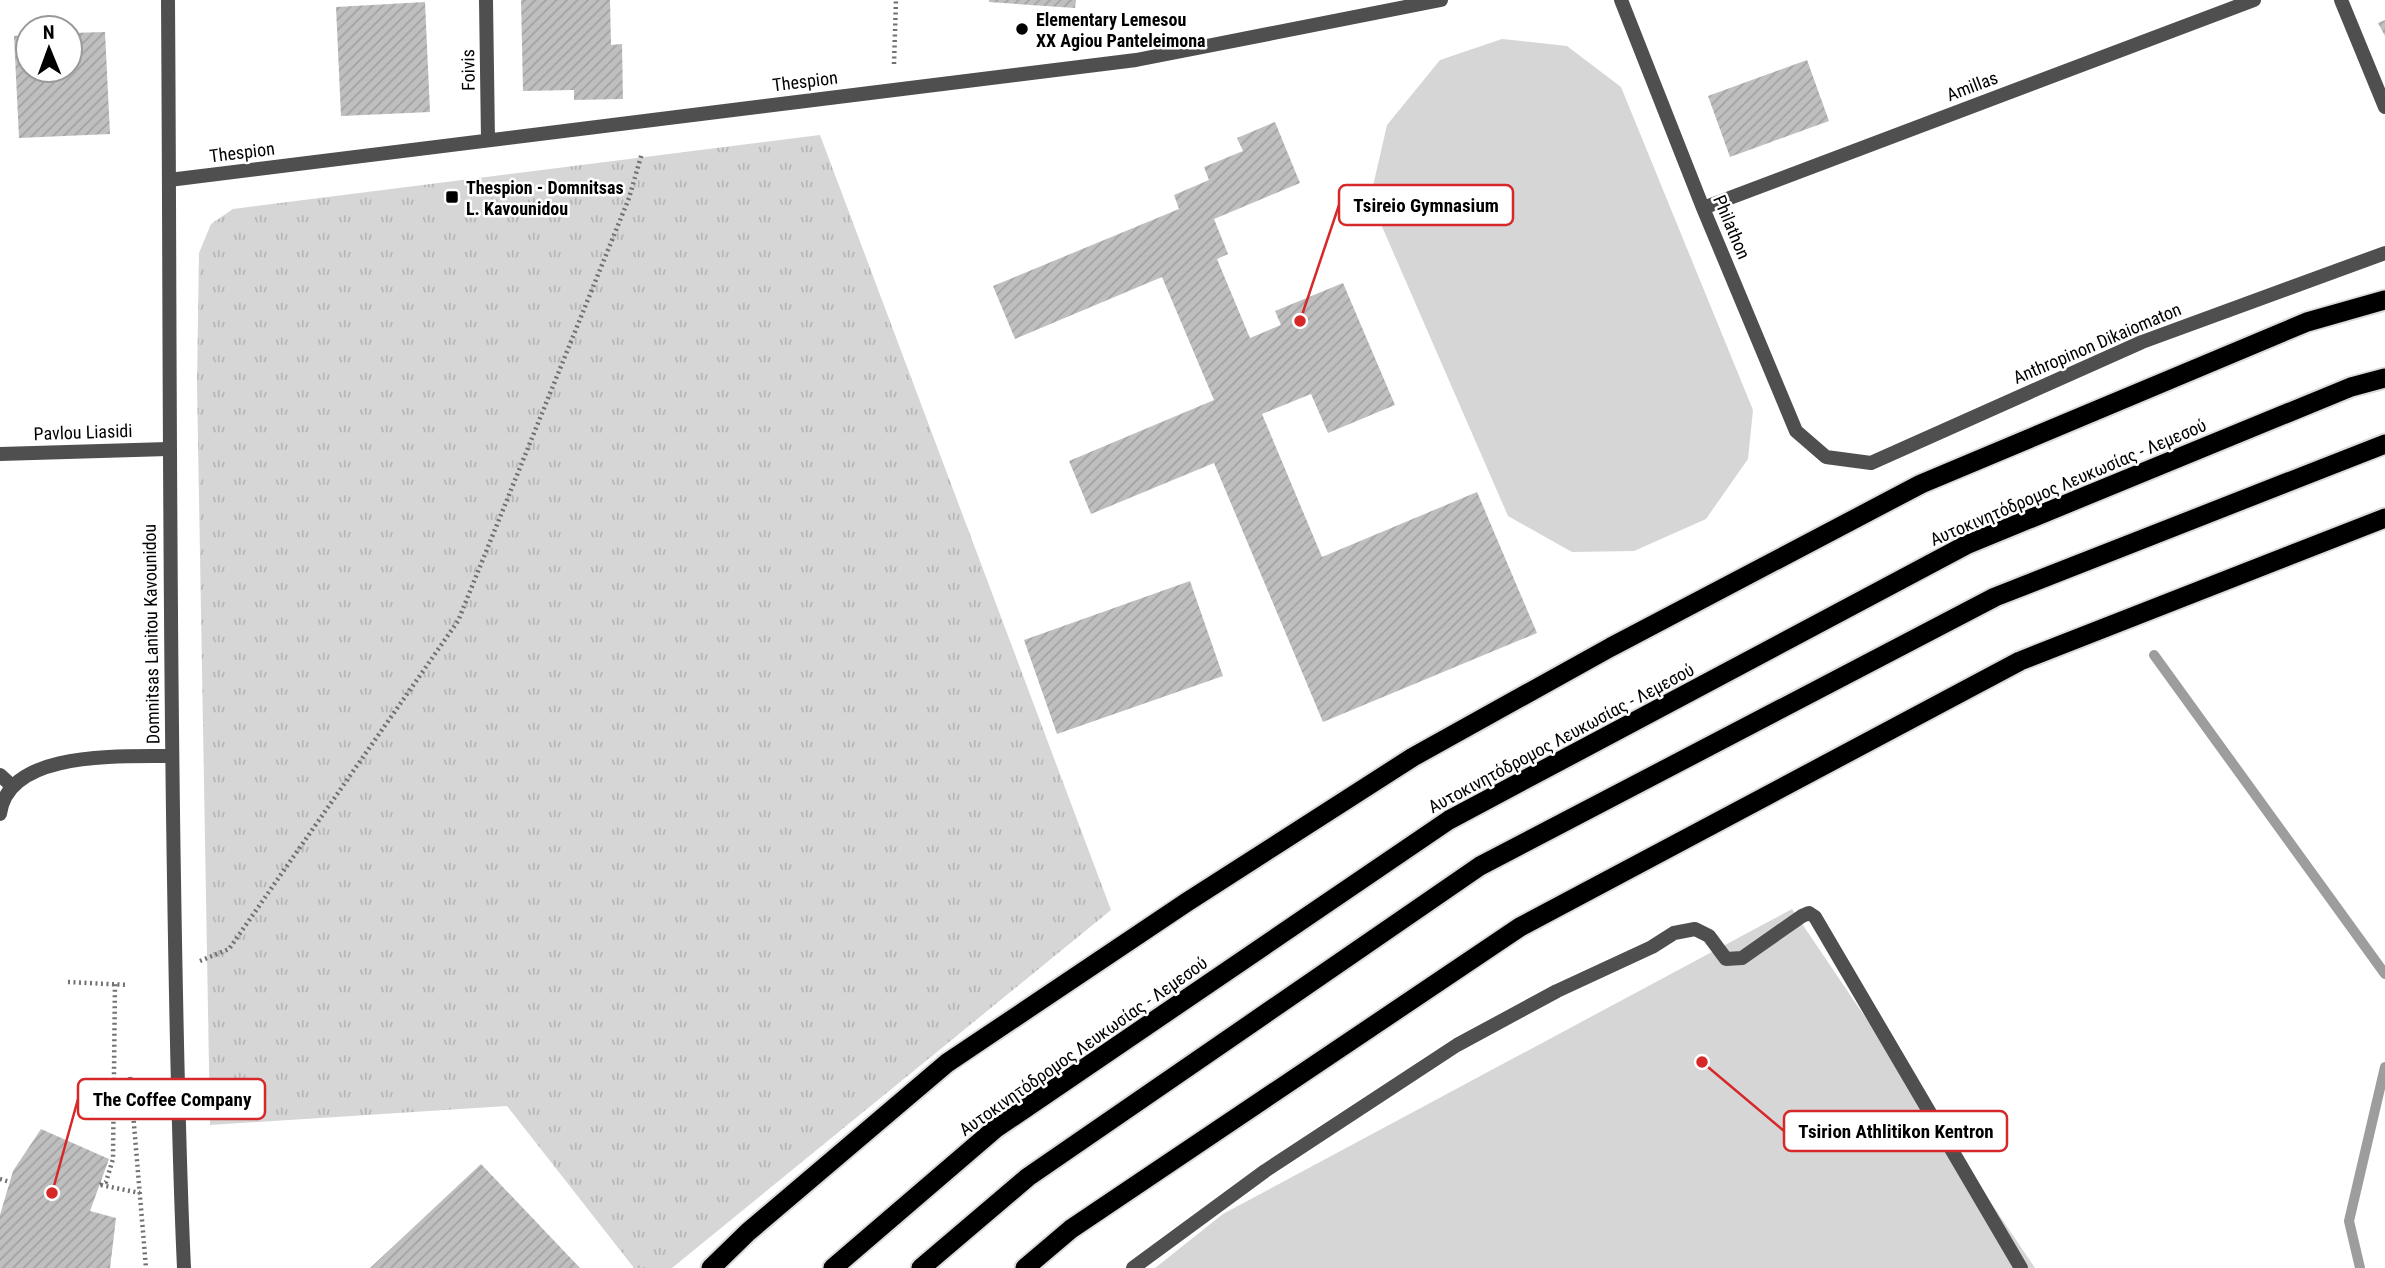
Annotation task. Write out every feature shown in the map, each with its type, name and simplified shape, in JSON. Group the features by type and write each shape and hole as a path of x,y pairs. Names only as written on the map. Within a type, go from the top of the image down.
{"highway":[{"path":"710,1268 748,1232 947,1063 1187,902 1413,757 1611,647 1921,484 2307,323 2385,300"},
{"name":"Αυτοκινητόδρομος Λευκωσίας - Λεμεσού","path":"833,1268 995,1129 1449,820 1966,545 2351,387 2385,378"},
{"path":"921,1268 1028,1177 1480,866 1995,597 2385,444"},
{"path":"1025,1268 1071,1229 1520,927 2020,661 2385,517"},
{"path":"716,1268 748,1232"}],"street":[{"name":"Domnitsas Lanitou Kavounidou","path":"168,0 168,449 179,1167 184,1268"},
{"name":"Foivis","path":"486,0 488,140"},
{"name":"Thespion","path":"169,180 1136,60 1441,0"},
{"name":"Philathon","path":"1621,0 1703,208 1796,431 1826,457"},
{"name":"Amillas","path":"1703,208 2254,0"},
{"path":"2341,0 2385,107"},
{"name":"Anthropinon Dikaiomaton","path":"1826,457 1871,463 2142,342 2385,253"},
{"name":"Pavlou Liasidi","path":"0,454 168,449"},
{"path":"0,814 1,805 12,786 36,770 66,761 172,755"},
{"path":"0,775 12,786"},
{"path":"1133,1268 1265,1171 1445,1052 1557,991 1652,947 1674,933 1695,929 1709,936 1726,959 1742,958 1809,913 1815,917 2021,1268"}],"path":[{"path":"894,90 896,0"},
{"path":"199,961 229,949 458,621 629,198 642,153"},
{"path":"68,982 128,985"},
{"path":"115,984 113,1159 106,1182 100,1185 139,1193"},
{"path":"130,1077 146,1268"},
{"path":"0,1179 10,1182"}],"green space":[{"path":"1502,39 1567,46 1621,87 1753,410 1748,459 1706,519 1634,551 1572,552 1508,516 1370,199 1387,125 1440,60"},
{"path":"820,135 1111,910 672,1268 634,1268 507,1106 210,1125 197,384 199,253 211,224 233,209"},
{"path":"1792,909 2035,1268 1155,1268 1223,1214"}],"building":[{"path":"521,0 610,0 611,45 622,44 623,99 574,100 574,90 523,91"},
{"path":"989,0 1076,0 1075,8"},
{"path":"425,2 430,112 341,116 336,7"},
{"path":"2385,20 2385,36 2378,23"},
{"path":"105,32 110,134 19,138 16,84 84,84 84,33"},
{"path":"1807,60 1829,121 1730,157 1708,96"},
{"path":"1275,122 1300,183 1214,219 1228,254 1217,259 1250,338 1281,325 1275,311 1343,283 1395,405 1328,433 1311,394 1262,414 1322,557 1477,492 1537,633 1323,722 1214,463 1091,514 1069,461 1214,400 1162,277 1015,339 993,286 1179,209 1174,195 1209,180 1204,167 1243,151 1237,138"},
{"path":"1190,581 1223,676 1057,734 1024,640"},
{"path":"41,1129 109,1159 90,1211 116,1218 110,1268 0,1268 0,1215 13,1171"},
{"path":"481,1164 580,1268 370,1268"}],"waterway":[{"path":"2154,655 2385,974"},
{"path":"2360,1268 2349,1221 2385,1067"}],"place":[{"name":"Elementary Lemesou XX Agiou Panteleimona","path":"1022,29"},
{"name":"Thespion - Domnitsas L. Kavounidou","path":"452,197"},
{"name":"Tsireio Gymnasium","path":"1300,321"},
{"name":"Tsirion Athlitikon Kentron","path":"1702,1062"},
{"name":"The Coffee Company","path":"52,1193"}]}
